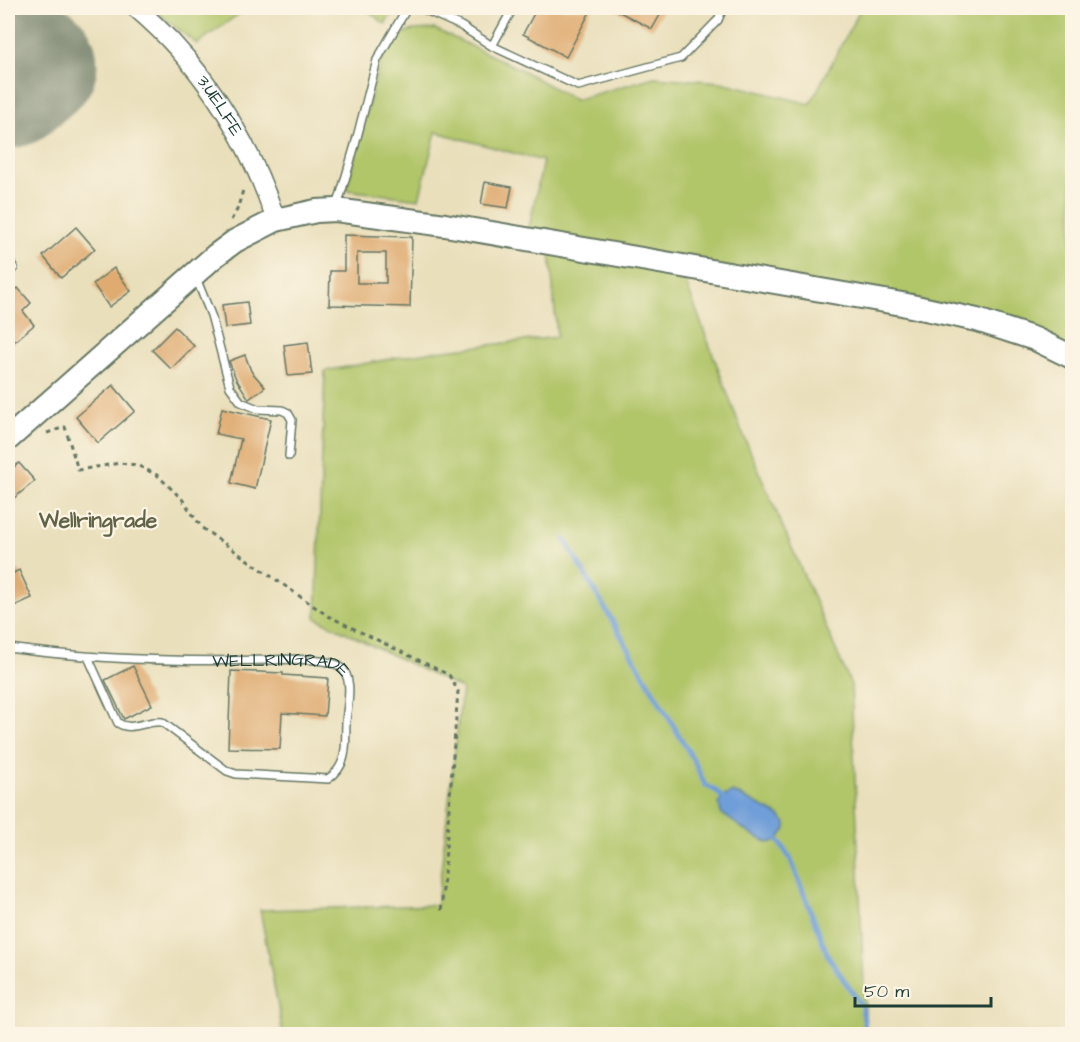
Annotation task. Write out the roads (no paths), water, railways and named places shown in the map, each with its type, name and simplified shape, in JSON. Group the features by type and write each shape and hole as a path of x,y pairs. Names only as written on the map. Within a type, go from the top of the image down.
{"main road":[{"path":"8,439 194,273 235,241 276,220 316,211 336,210 445,225 902,304 977,320 1035,339 1072,357"}],"street":[{"name":"3.UELFE","path":"136,8 160,28 187,58 219,102 247,149 276,220"}],"lane":[{"path":"336,210 359,134 377,60 407,8"},
{"path":"421,8 461,26 492,46 578,86 681,58 718,20 723,8"},
{"path":"492,46 513,8"},
{"path":"8,260 14,268 8,274"},
{"path":"194,273 211,315 230,387 241,402 258,409 282,410 288,413 292,420 290,456"},
{"name":"WELLRINGRADE","path":"8,648 88,657 217,661 282,659 332,663 344,671 349,684 344,759 338,772 328,779 236,774 227,771 162,722 152,720 131,727 118,723 88,657"}],"water":[{"path":"733,792 778,815 786,823 786,829 778,840 769,843 752,835 721,813 719,804 722,797"}],"waterway":[{"path":"565,540 694,761 705,785 722,797"},
{"path":"778,840 790,858 828,956 862,1007 866,1034"}],"district":[{"name":"Wellringrade","path":"98,520"}]}
